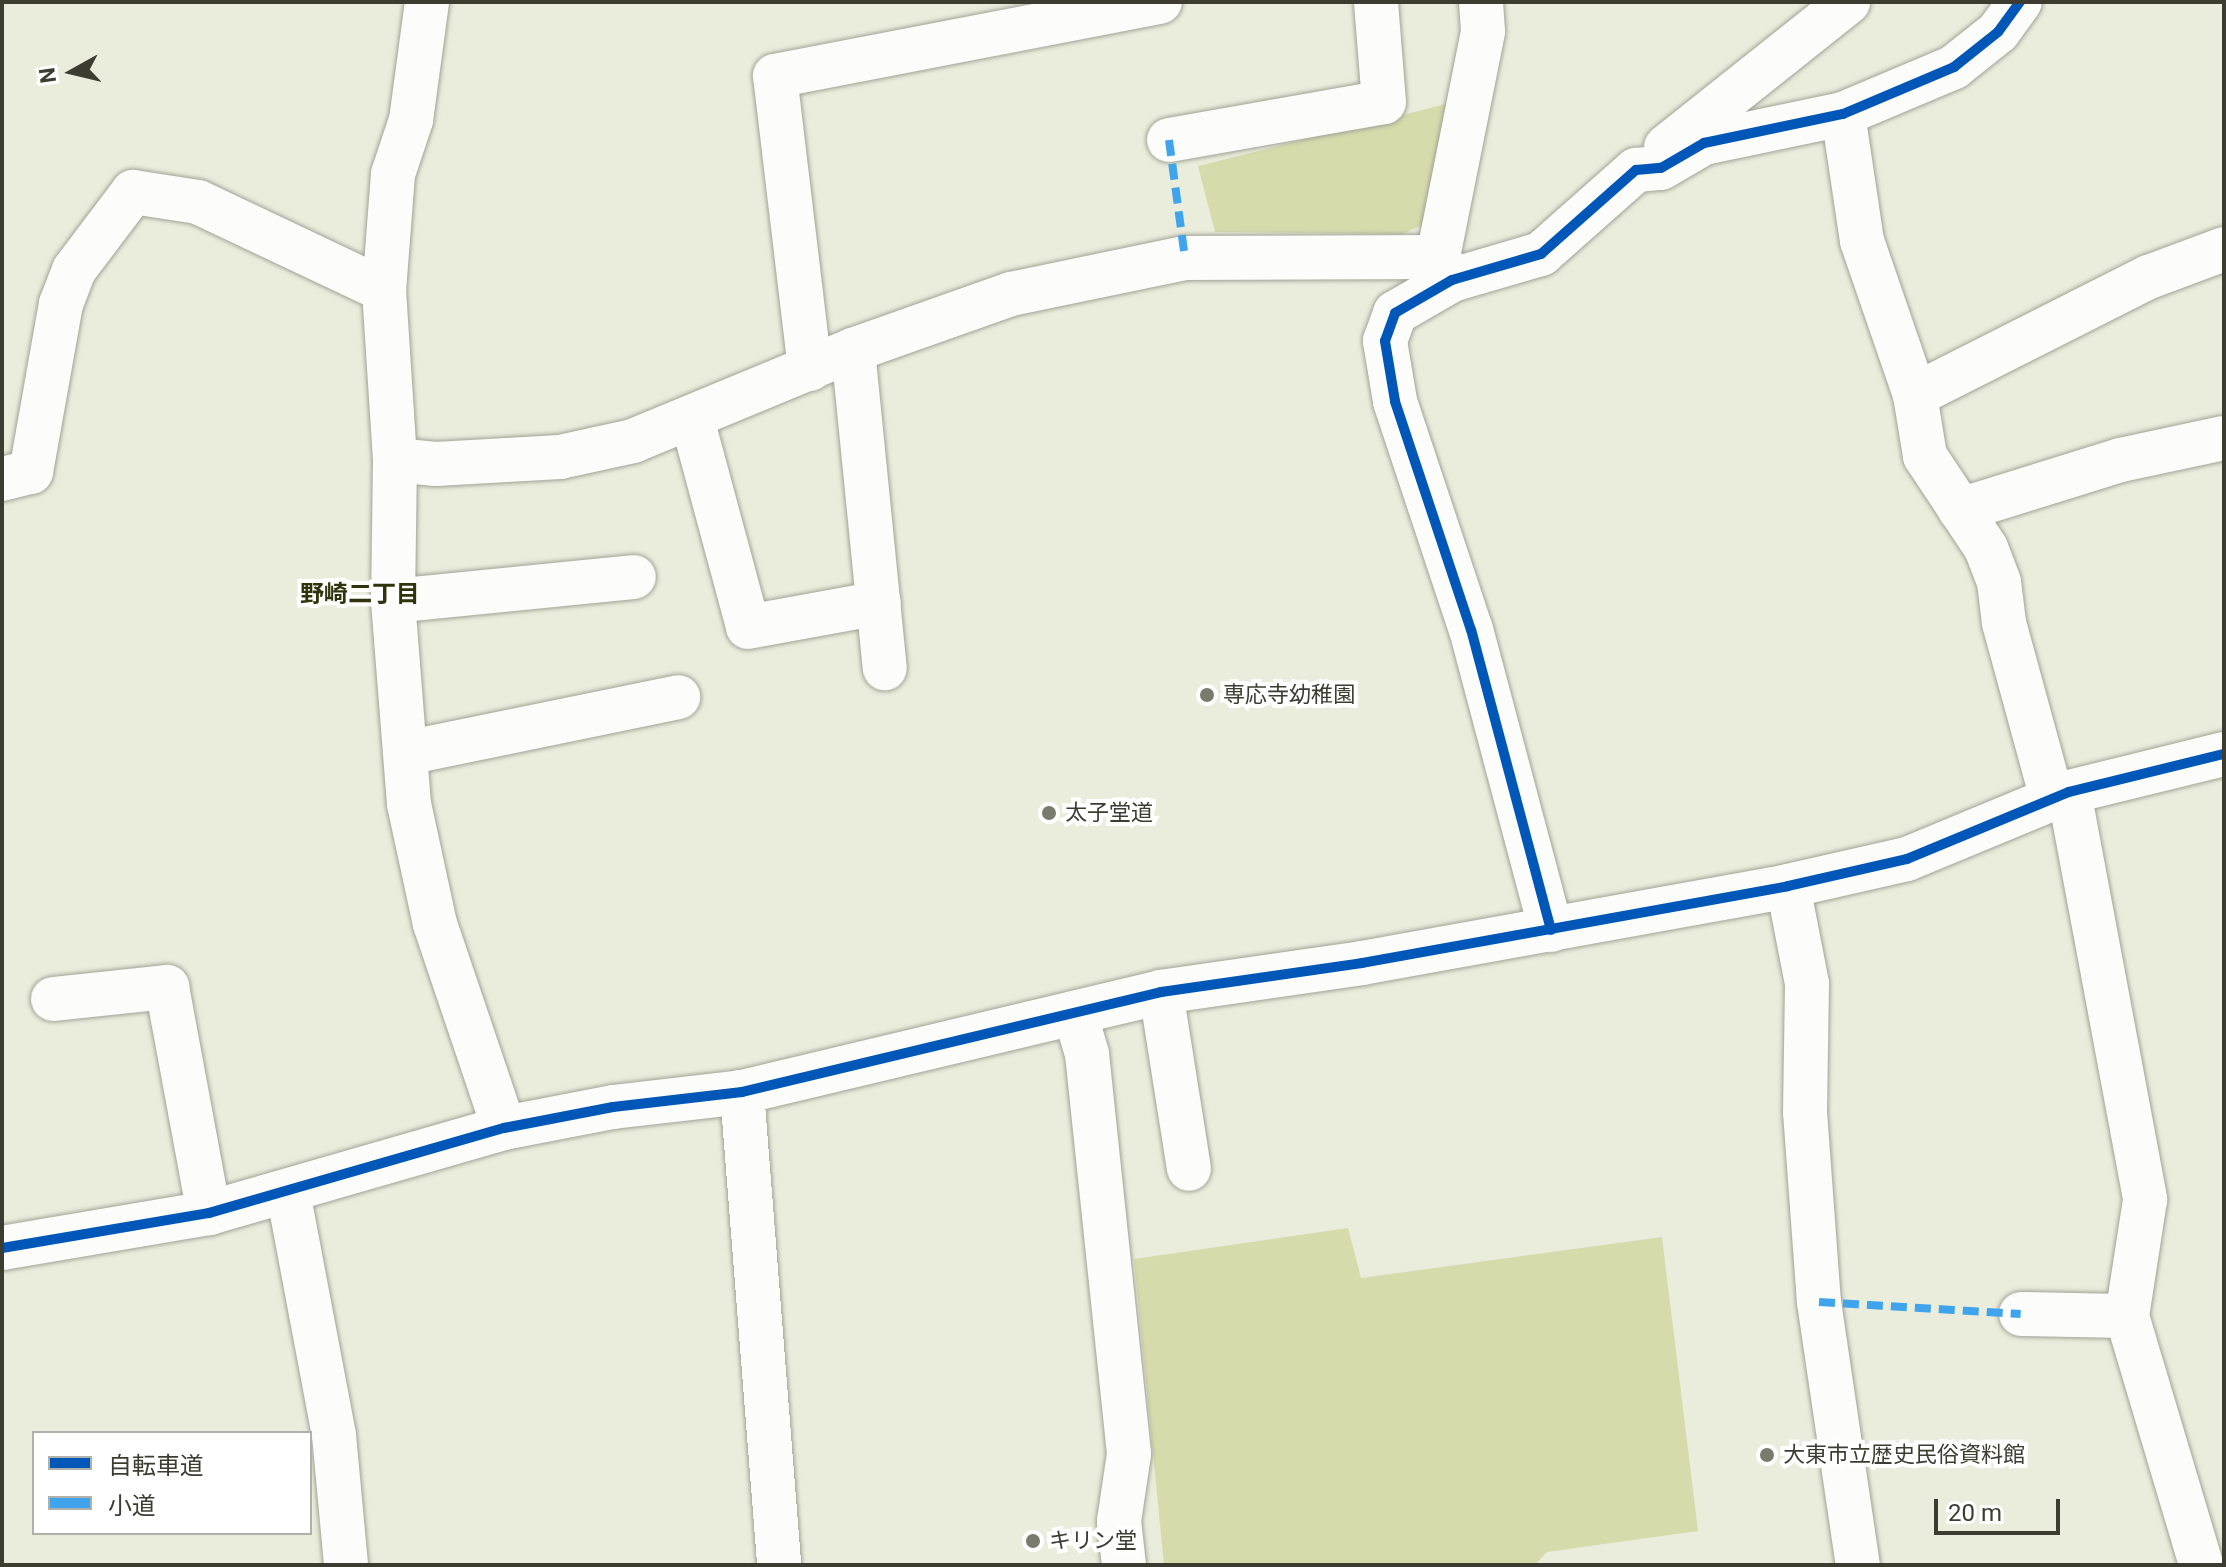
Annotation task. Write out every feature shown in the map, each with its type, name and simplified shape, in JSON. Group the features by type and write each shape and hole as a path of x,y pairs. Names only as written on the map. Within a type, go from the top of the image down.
{"street":[{"path":"427,2 411,120 393,174 384,290 395,460 393,601 409,804 435,924 504,1128"},
{"path":"810,369 775,76 1160,2"},
{"path":"1169,140 1384,102 1376,2"},
{"path":"1481,2 1483,31 1445,268 1395,313 1385,341 1395,401 1471,630 1551,930"},
{"path":"395,460 436,464 560,457 633,441 853,350 1011,294 1185,258 1445,268 1541,254 1636,170 1848,2"},
{"path":"1636,170 1661,168 1704,143 1843,114 1954,67 1998,32 2020,2"},
{"path":"1843,114 1862,241 1915,395 1925,456 1986,548 1999,582 2004,623 2060,795 2145,1200 2127,1316 2201,1565"},
{"path":"2,479 31,472 61,304 74,270 133,192 198,202 384,290"},
{"path":"1915,395 2149,277 2224,249"},
{"path":"853,350 885,668"},
{"path":"692,419 748,627 879,603"},
{"path":"1960,510 2121,460 2224,438"},
{"path":"393,601 634,577"},
{"path":"406,753 678,697"},
{"path":"2,1248 209,1213 504,1128 613,1107 742,1092 1161,992 1551,930 1788,886 1907,859 2060,795 2224,754"},
{"path":"1788,886 1807,984 1805,1112 1819,1302 1858,1565"},
{"path":"53,999 167,987 209,1213"},
{"path":"1161,992 1189,1169"},
{"path":"1075,1013 1087,1054 1129,1454 1119,1521 1124,1565"},
{"path":"742,1092 779,1565"},
{"path":"288,1192 334,1435 346,1565"},
{"path":"2021,1314 2127,1316"}],"green space":[{"path":"1450,103 1431,221 1402,234 1215,232 1198,166"},
{"path":"1348,1228 1361,1278 1662,1237 1698,1531 1547,1552 1535,1565 1164,1565 1134,1259"}],"marked path":[{"path":"1169,140 1185,258"},
{"path":"1819,1302 2021,1314"}],"cycle path":[{"path":"1551,930 1471,630 1395,401 1385,341 1395,313 1452,280 1541,254 1636,170 1661,168 1704,143 1843,114 1954,67 1998,32 2020,2"},
{"path":"2,1248 209,1213 504,1128 613,1107 742,1092 1161,992 1362,963 1788,886 1907,859 2069,792 2224,754"}],"place":[{"name":"専応寺幼稚園","path":"1207,695"},
{"name":"太子堂道","path":"1049,813"},
{"name":"大東市立歴史民俗資料館","path":"1767,1455"},
{"name":"キリン堂","path":"1033,1541"}],"district":[{"name":"野崎二丁目","path":"360,595"}]}
